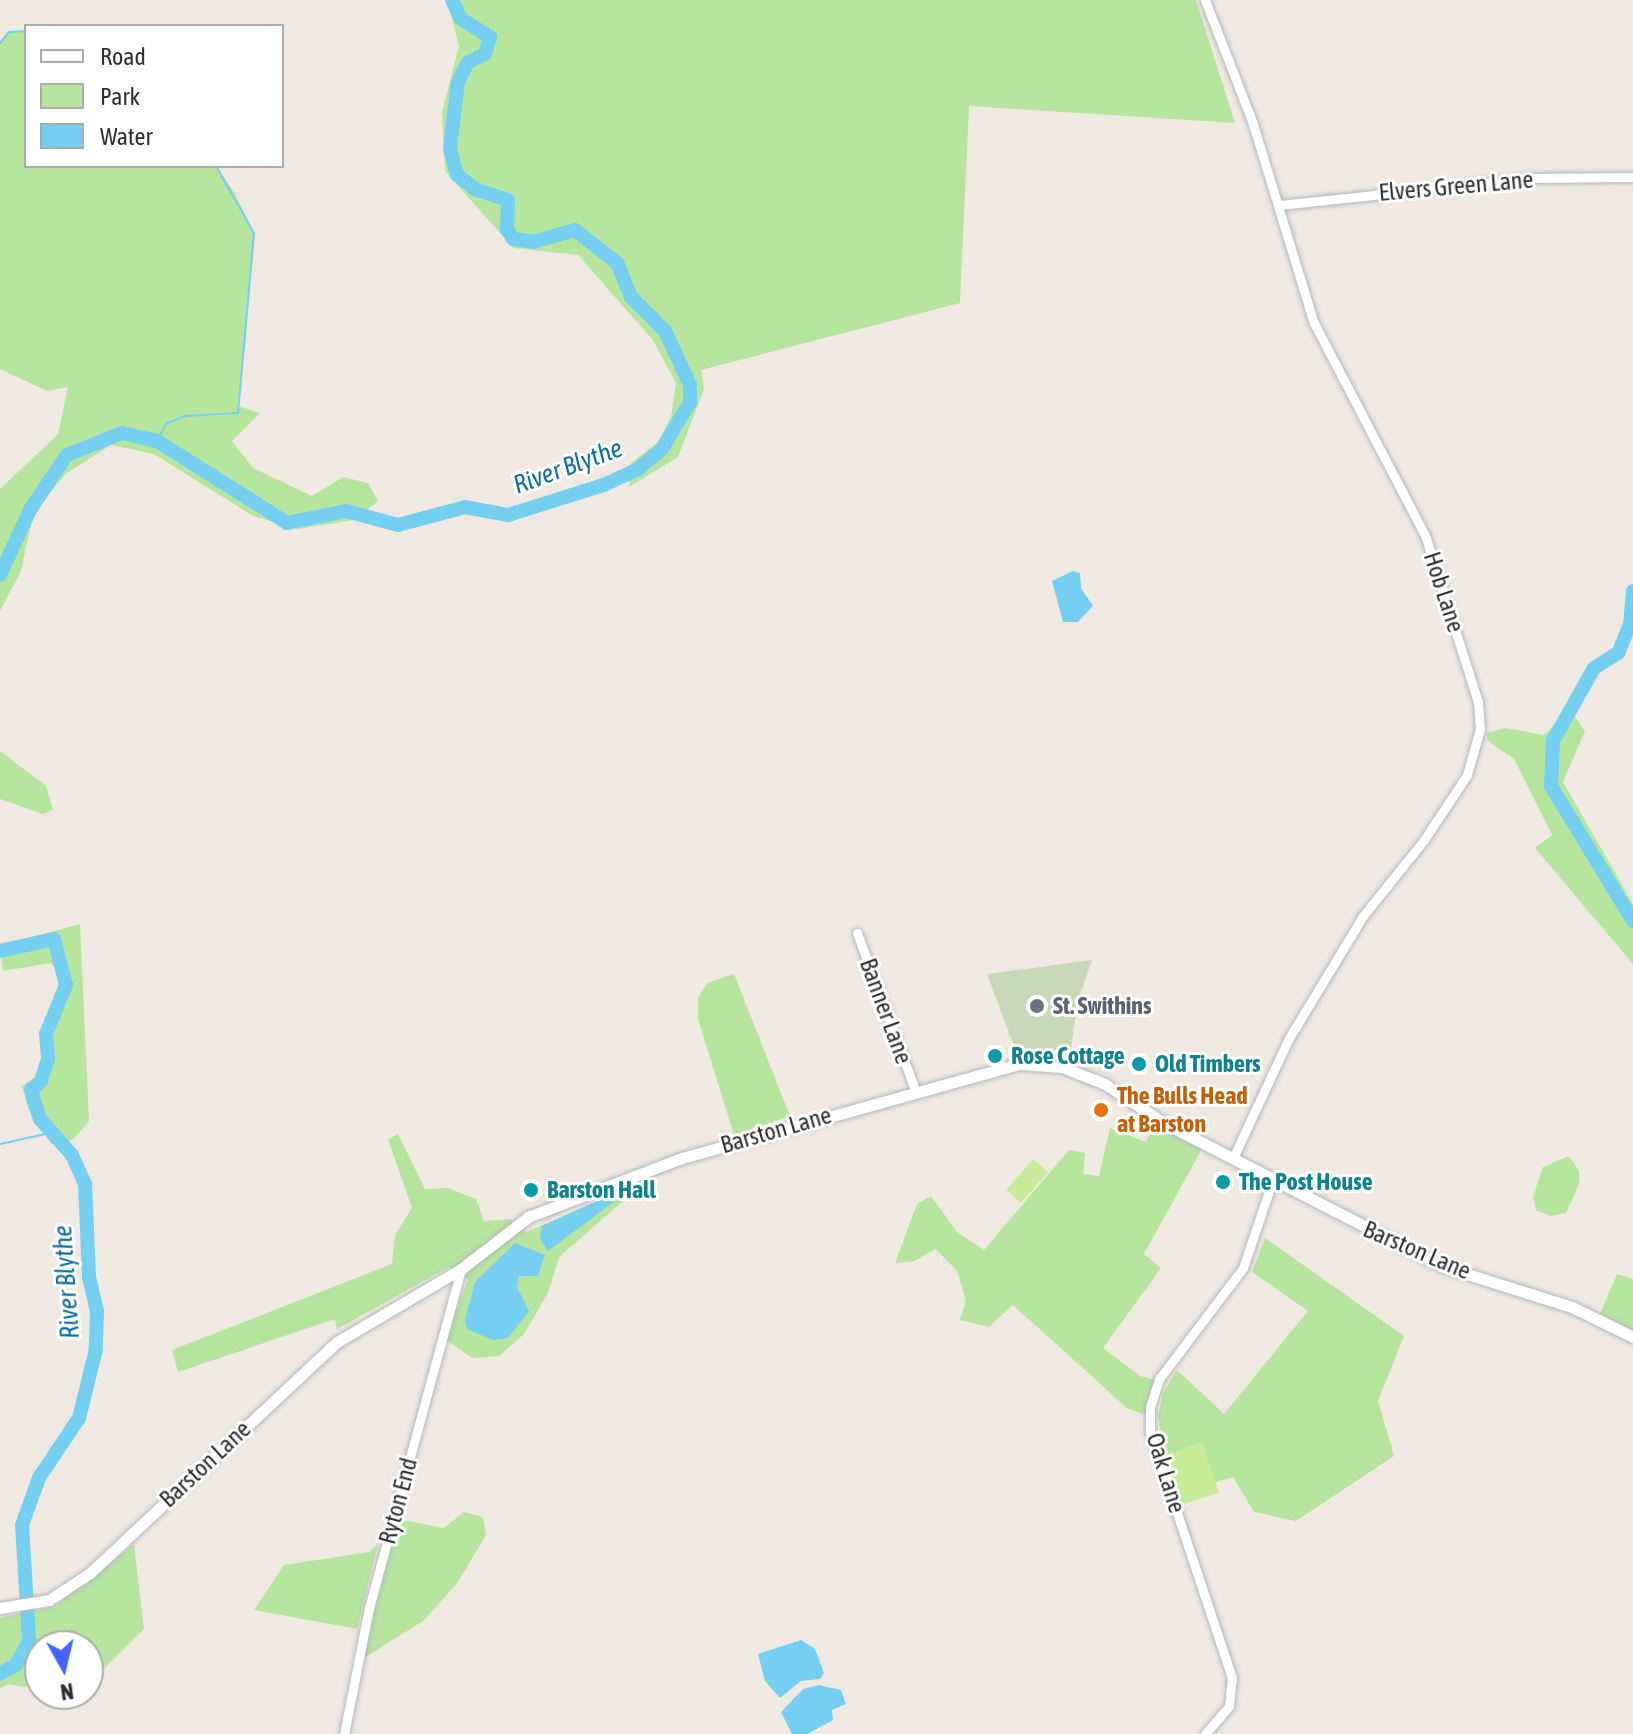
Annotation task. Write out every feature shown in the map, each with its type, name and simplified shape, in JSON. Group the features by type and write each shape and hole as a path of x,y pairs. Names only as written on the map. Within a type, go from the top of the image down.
{"street":[{"name":"Hob Lane","path":"1205,0 1280,205 1314,323 1425,535 1478,702 1480,729 1467,775 1424,840 1363,916 1289,1038 1233,1158"},
{"name":"Elvers Green Lane","path":"1280,205 1532,178 1633,177"},
{"name":"Banner Lane","path":"857,933 915,1090"},
{"name":"Barston Lane","path":"0,1608 49,1600 90,1573 337,1342 461,1269 528,1217 682,1158 915,1090 1019,1064 1062,1067 1105,1084 1164,1123 1272,1182 1442,1266 1572,1307 1633,1337"},
{"name":"Oak Lane","path":"1205,1734 1229,1706 1232,1678 1150,1432 1150,1407 1159,1379 1243,1268 1272,1182"},
{"name":"Ryton End","path":"344,1734 369,1608 461,1269"}],"green space":[{"path":"447,0 1196,0 1235,123 969,106 960,303 701,370 704,389 678,457 629,487 631,463 658,442 671,417 676,383 653,340 578,255 513,248 445,171 442,113 459,46"},
{"path":"24,31 24,168 217,168 234,192 254,233 238,406 260,413 232,441 253,468 312,496 343,477 368,483 378,501 354,520 298,529 253,516 154,454 111,445 67,473 34,510 21,571 0,611 0,489 58,434 68,387 47,391 0,369 0,44 9,32"},
{"path":"1570,710 1585,731 1563,782 1633,904 1633,964 1535,848 1552,835 1514,759 1487,740 1487,733 1506,728 1544,735"},
{"path":"0,751 46,786 53,810 43,814 0,799"},
{"path":"80,924 89,1121 73,1140 51,1144 28,1108 22,1086 50,1067 52,1049 46,1034 66,985 51,963 3,971 0,946"},
{"path":"1092,960 1078,1000 1069,1063 1018,1057 987,974"},
{"path":"734,974 790,1116 734,1135 698,1019 698,998 707,983"},
{"path":"1154,1124 1203,1147 1144,1254 1161,1268 1103,1348 1140,1376 1154,1380 1145,1414 1128,1409 1013,1305 989,1327 960,1320 966,1301 957,1271 936,1249 914,1261 895,1263 917,1204 931,1196 957,1232 984,1250 1069,1150 1085,1153 1083,1174 1099,1176 1110,1128 1146,1142"},
{"path":"398,1134 425,1189 448,1188 476,1199 484,1221 510,1219 527,1232 624,1189 622,1202 559,1257 548,1293 524,1334 499,1356 472,1358 446,1340 468,1279 449,1267 337,1329 335,1319 178,1372 172,1350 392,1264 395,1235 412,1208 388,1139"},
{"path":"1569,1156 1579,1171 1579,1184 1566,1213 1550,1216 1536,1210 1533,1197 1543,1167"},
{"path":"1033,1159 1048,1172 1021,1203 1006,1190"},
{"path":"1265,1238 1404,1336 1378,1401 1394,1456 1296,1521 1254,1512 1233,1477 1215,1482 1202,1443 1165,1455 1158,1417 1163,1393 1177,1370 1224,1414 1308,1311 1252,1272"},
{"path":"1617,1274 1633,1279 1633,1332 1600,1314"},
{"path":"1202,1442 1219,1493 1181,1505 1165,1455"},
{"path":"464,1512 483,1517 486,1535 458,1582 423,1621 364,1658 397,1519 444,1528"},
{"path":"134,1544 144,1629 104,1669 104,1630 24,1630 24,1687 9,1684 0,1688 0,1618 56,1606"},
{"path":"378,1544 357,1629 254,1610 284,1565 369,1552"}],"water":[{"path":"1073,571 1080,573 1081,588 1093,606 1078,622 1063,622 1052,581"},
{"path":"606,1197 615,1201 548,1251 540,1239 542,1226"},
{"path":"515,1243 545,1255 538,1276 519,1276 517,1287 529,1311 508,1338 493,1340 467,1329 465,1320 475,1282"},
{"path":"801,1640 815,1649 824,1673 820,1679 801,1681 780,1698 765,1681 758,1654"},
{"path":"819,1685 841,1690 846,1704 832,1710 833,1720 807,1734 792,1734 781,1712 803,1689"}],"waterway":[{"name":"River Blythe","path":"0,575 30,510 67,455 122,433 157,441 287,523 346,511 398,525 465,507 508,515 604,485 638,469 662,449 690,402 690,385 665,331 631,297 617,263 575,230 533,242 513,239 507,229 508,200 475,189 457,175 450,148 458,82 468,62 485,54 490,37 461,19 452,0"},
{"path":"0,43 9,32 24,31"},
{"path":"157,441 166,424 185,416 238,413 254,233 217,168"},
{"name":"River Blythe","path":"1633,591 1630,624 1618,653 1594,668 1553,741 1551,786 1633,921"},
{"name":"River Blythe","path":"0,951 54,939 66,985 46,1034 48,1059 41,1081 31,1090 40,1119 72,1155 85,1184 89,1277 97,1311 96,1349 79,1418 39,1478 22,1525 29,1641 16,1665 0,1674"},
{"path":"0,1144 50,1133"}],"place":[{"name":"St. Swithins","path":"1037,1006"},
{"name":"Rose Cottage","path":"995,1056"},
{"name":"Old Timbers","path":"1139,1064"},
{"name":"The Bulls Head at Barston","path":"1101,1110"},
{"name":"The Post House","path":"1223,1182"},
{"name":"Barston Hall","path":"531,1190"}]}
